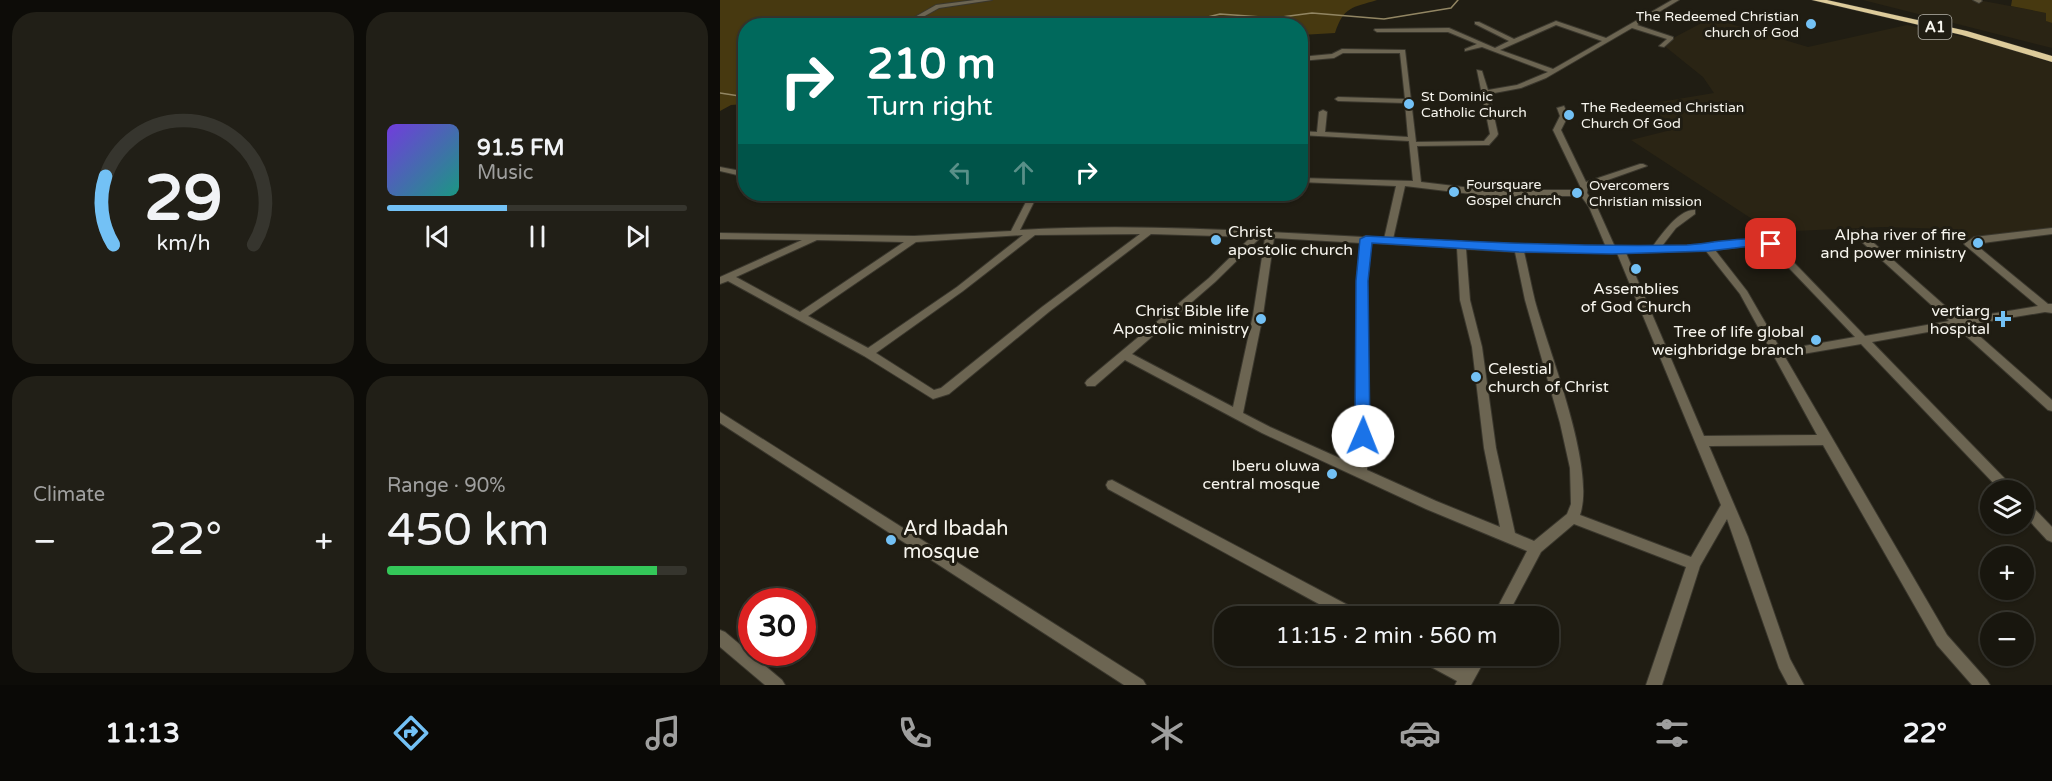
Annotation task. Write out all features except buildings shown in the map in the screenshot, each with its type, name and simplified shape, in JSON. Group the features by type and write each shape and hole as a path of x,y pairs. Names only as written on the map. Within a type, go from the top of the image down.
{"highway":[{"name":"A1","path":"1816,0 1965,33 2052,59"},
{"name":"A1","path":"1851,0 2052,52"}],"street":[{"path":"916,18 938,6 989,0"},
{"path":"1485,93 1519,87 1552,71 1676,0"},
{"path":"1477,23 1513,41"},
{"path":"1494,50 1556,23 1605,40"},
{"path":"1632,26 1671,38 1662,46"},
{"path":"1377,30 1449,30 1481,45 1552,71"},
{"path":"1467,50 1481,45"},
{"path":"1308,58 1334,56 1342,51 1403,51 1417,184"},
{"path":"1308,133 1412,142 1477,144 1491,140 1494,134 1479,71"},
{"path":"1338,99 1407,101"},
{"path":"1561,108 1564,117 1557,130 1583,190 1616,250 1701,441 1743,544 1784,663 1796,685"},
{"path":"1322,134 1323,112"},
{"path":"1308,180 1417,184 1488,193 1583,190 1643,166"},
{"path":"720,169 738,173"},
{"path":"1388,240 1401,184"},
{"path":"1014,233 1030,201"},
{"path":"1656,248 1673,226 1692,212"},
{"path":"724,279 801,316 868,353 933,395 939,394 1149,231"},
{"path":"720,236 914,239 1033,232 1149,231 1388,240 1519,249 1616,250 1709,248 1760,241 1771,244 1998,480"},
{"path":"2050,309 1970,244 1974,240 2052,231"},
{"path":"868,353 960,289 1033,232"},
{"path":"1856,232 2052,407"},
{"path":"1091,383 1264,235"},
{"path":"1237,415 1258,315 1264,235"},
{"path":"724,279 817,237"},
{"path":"801,316 914,239"},
{"path":"1361,472 1362,281 1366,239"},
{"path":"1461,244 1466,300 1477,347 1490,448 1509,537"},
{"path":"1709,248 1744,293 1942,640 1982,685"},
{"path":"1505,606 1536,548 1572,518 1577,504 1576,468 1566,423 1526,284 1519,249"},
{"path":"1780,354 1956,322 2050,309"},
{"path":"1126,354 1137,364 1237,415 1431,505 1536,548"},
{"path":"720,417 1138,685"},
{"path":"1701,441 1826,440"},
{"path":"1112,485 1336,606"},
{"path":"1654,685 1694,564 1727,507"},
{"path":"2034,517 2052,536"},
{"path":"1572,518 1694,564"},
{"path":"720,638 777,685"},
{"path":"1440,666 1465,682 1474,666"}],"shaded area":[{"path":"720,0 1377,0 1350,9 1338,24 1335,33 1308,35 1308,18 738,18 738,104 731,105 720,111"},
{"path":"1863,0 1978,0 2047,13 2047,21 2052,23 2052,48"},
{"path":"2012,0 2052,0 2052,23 2046,21 2046,13 2011,6"},
{"path":"1711,18 1808,47 1907,25 1983,41 2052,63 2052,229 1967,239 1949,229 1883,227 1772,232 1631,140 1675,129 1648,104 1714,93 1703,77 1662,44"}],"waterway":[{"path":"1274,18 1312,13 1384,19 1451,8 1458,0"},
{"path":"1204,18 1220,14 1274,18"},
{"path":"720,93 738,96"}],"place":[{"name":"The Redeemed Christian church of God","path":"1811,24"},
{"name":"St Dominic Catholic Church","path":"1409,104"},
{"name":"The Redeemed Christian Church Of God","path":"1569,115"},
{"name":"Foursquare Gospel church","path":"1454,192"},
{"name":"Overcomers Christian mission","path":"1577,193"},
{"name":"Christ apostolic church","path":"1216,240"},
{"name":"Alpha river of fire and power ministry","path":"1978,243"},
{"name":"Assemblies of God Church","path":"1636,269"},
{"name":"Christ Bible life Apostolic ministry","path":"1261,319"},
{"name":"vertiarg hospital","path":"2003,319"},
{"name":"Tree of life global weighbridge branch","path":"1816,340"},
{"name":"Celestial church of Christ","path":"1476,377"},
{"name":"Iberu oluwa central mosque","path":"1332,474"},
{"name":"Ard Ibadah mosque","path":"891,540"}],"route":[{"path":"1363,436 1362,281 1366,239 1519,249 1709,248 1760,241 1771,244"}]}
